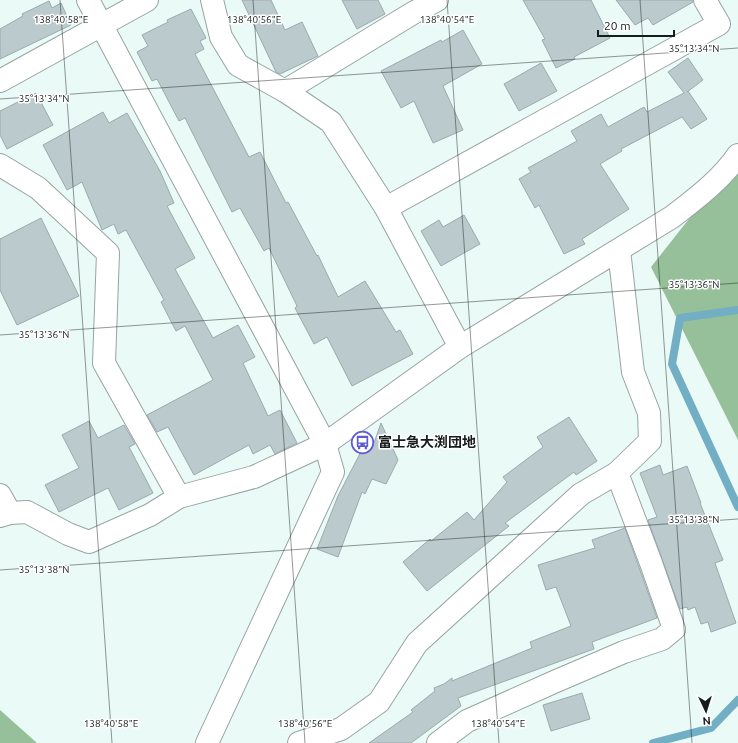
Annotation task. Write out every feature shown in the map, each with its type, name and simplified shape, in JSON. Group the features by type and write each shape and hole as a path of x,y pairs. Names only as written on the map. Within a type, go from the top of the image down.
{"street":[{"path":"88,0 325,444 333,472 207,743"},
{"path":"0,81 147,0"},
{"path":"212,0 221,37 238,65 285,91 331,122 386,208 460,347"},
{"path":"285,91 409,7 437,0"},
{"path":"386,208 719,24 705,0"},
{"path":"3,508 27,512 68,534 89,542 150,514 179,497 254,477 325,444 460,347 672,217 728,169 738,155"},
{"path":"0,165 38,188 108,253 104,363 179,497"},
{"path":"299,743 341,729 379,702 417,643 581,494 617,473 650,441 649,413 633,372 618,250"},
{"path":"438,743 467,721 610,658 662,639 674,629 617,473"}],"green space":[{"path":"738,157 738,440 651,267"},
{"path":"0,710 37,743 0,743"}],"building":[{"path":"242,0 271,0 285,30 302,22 318,56 280,74 276,72"},
{"path":"342,0 378,0 385,14 357,29"},
{"path":"523,0 591,0 610,38 574,57 575,59 556,68 542,40 545,39"},
{"path":"616,0 693,0 693,2 653,25 648,18 635,25"},
{"path":"49,1 52,8 61,3 71,25 0,59 0,29 23,16 22,14"},
{"path":"191,9 206,38 200,41 204,49 195,54 249,157 260,152 286,203 288,202 317,256 318,255 338,297 365,281 396,332 400,330 413,354 352,386 327,337 314,344 295,308 297,306 269,248 264,251 240,208 232,212 185,118 179,121 157,79 152,81 137,52 148,46 142,35 168,22 167,20"},
{"path":"463,30 482,64 443,86 463,130 433,143 414,101 401,108 381,71 441,40 442,42"},
{"path":"688,58 703,80 688,91 707,119 691,129 682,117 621,149 622,151 600,164 629,209 582,239 585,244 564,254 539,205 535,208 519,179 531,172 528,168 577,141 571,131 601,114 608,127 644,107 647,112 684,93 668,72"},
{"path":"541,63 557,91 519,111 504,84"},
{"path":"36,93 53,125 7,149 0,135 0,111"},
{"path":"103,112 109,123 127,113 160,171 174,203 167,206 195,258 175,269 213,338 238,325 255,357 243,363 268,416 280,410 297,443 275,454 270,445 253,454 249,445 194,475 168,427 157,432 147,415 213,380 185,326 176,331 161,302 164,300 126,230 118,234 114,224 102,230 82,182 67,190 43,145"},
{"path":"464,215 480,244 441,266 421,231 439,220 443,227"},
{"path":"41,218 79,296 17,325 0,290 0,239"},
{"path":"569,417 597,461 576,475 574,472 505,523 509,526 427,591 403,562 430,539 431,541 467,512 474,520 507,482 503,477 543,447 537,437"},
{"path":"89,421 98,438 124,425 135,444 129,447 153,493 119,510 108,488 59,512 45,485 79,468 62,435"},
{"path":"381,423 398,460 386,484 372,479 365,494 362,492 338,557 317,549 338,496 367,440 374,443"},
{"path":"660,465 663,475 687,466 723,560 715,563 736,623 711,632 708,622 701,624 695,607 688,610 687,607 680,609 648,520 657,517 640,473"},
{"path":"625,528 657,618 592,642 594,649 458,698 461,706 411,743 369,743 413,712 411,710 435,691 434,688 444,684 452,678 452,681 532,648 530,642 571,626 556,587 546,590 538,565 595,548 592,540"},
{"path":"582,693 590,719 551,731 543,705"}],"waterway":[{"path":"738,310 680,318 672,364 738,507"},
{"path":"653,743 711,728 738,700"}],"place":[{"name":"富士急大渕団地","path":"363,442"}]}
